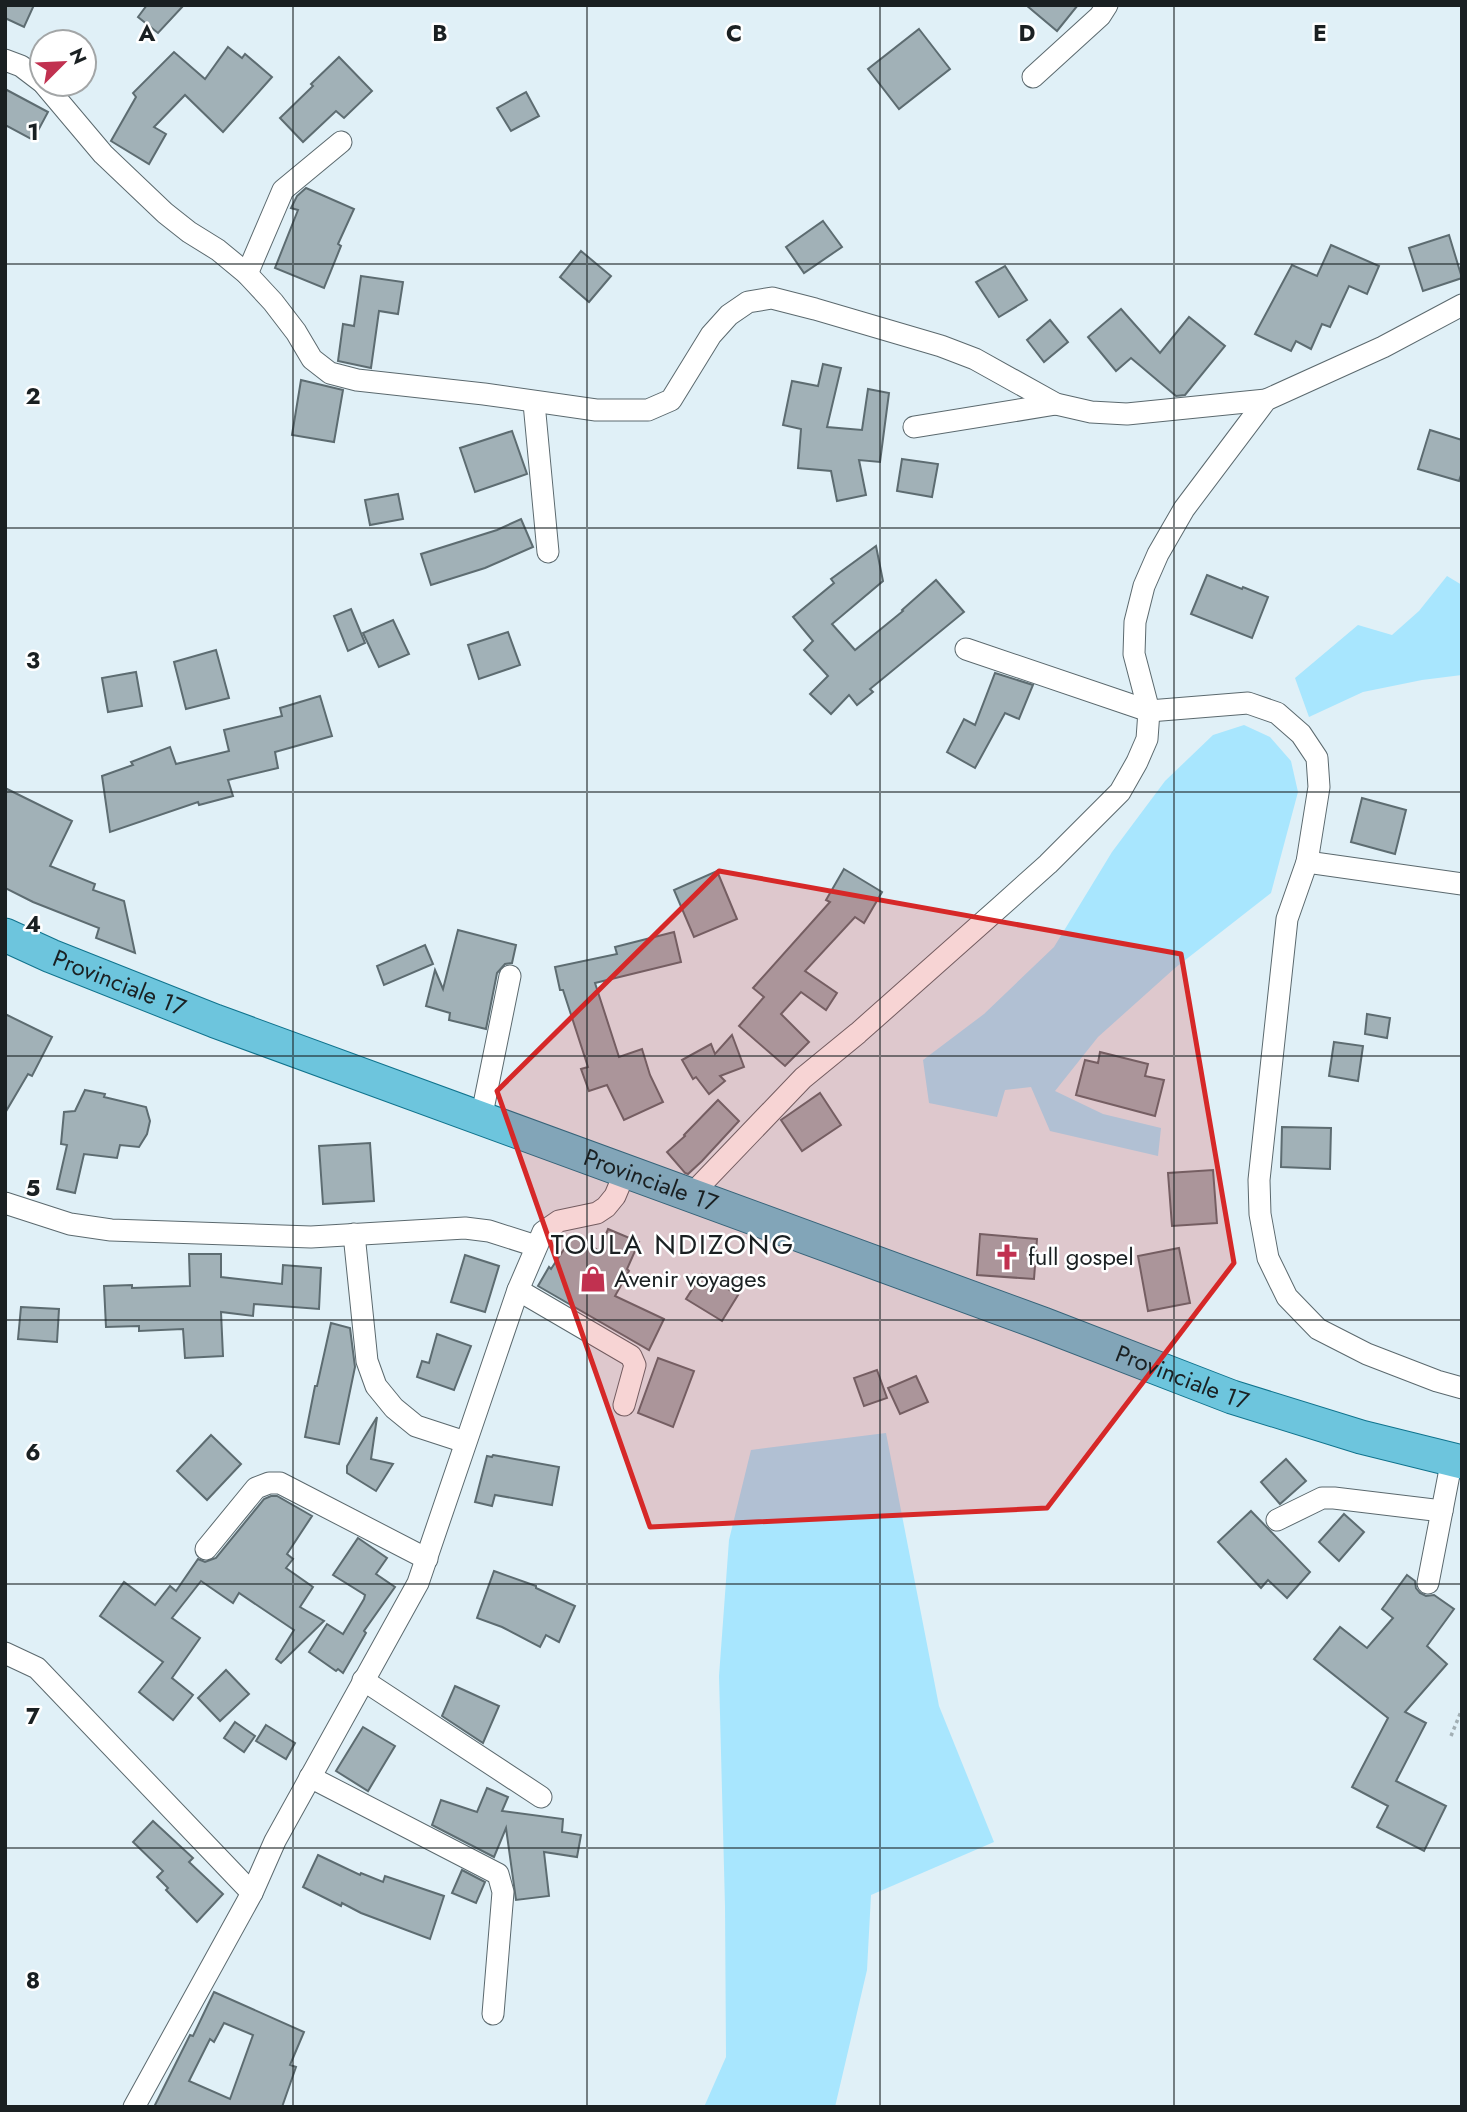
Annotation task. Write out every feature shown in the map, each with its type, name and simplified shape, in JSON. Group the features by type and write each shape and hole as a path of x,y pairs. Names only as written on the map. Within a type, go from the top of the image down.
{"main road":[{"name":"Provinciale 17","path":"5,935 215,1021 1042,1324 1232,1397 1361,1437 1457,1460"}],"street":[{"path":"1033,78 1100,16 1107,5"},
{"path":"5,60 28,71"},
{"path":"56,98 103,154 165,214 218,250 247,274 296,332 312,359 330,373 357,380 596,410 648,410 671,400 711,335 729,315 748,302 772,298 941,346 975,359 1056,404 1091,412 1127,414 1266,400 1383,347 1462,306"},
{"path":"247,274 283,190 341,142"},
{"path":"690,1196 803,1078 858,1033 1048,864 1119,792 1147,739 1149,711 1134,654 1135,622 1144,586 1158,554 1184,509 1266,400"},
{"path":"534,403 548,552"},
{"path":"914,427 1056,404"},
{"path":"966,649 1149,711 1248,703 1277,713 1301,734 1317,758 1320,787 1307,862 1287,919 1259,1180 1260,1214 1268,1258 1287,1297 1318,1329 1367,1354 1462,1388"},
{"path":"1307,862 1462,884"},
{"path":"481,1119 510,976"},
{"path":"134,2107 252,1893 275,1841 418,1583 519,1290 543,1232 559,1221 597,1213 606,1207 615,1196 625,1172"},
{"path":"5,1203 70,1224 111,1230 311,1237 465,1228 489,1231 536,1246"},
{"path":"355,1234 367,1361 376,1386 394,1408 416,1426 465,1442"},
{"path":"519,1290 631,1356 635,1365 624,1405"},
{"path":"1429,1583 1442,1511 1457,1460"},
{"path":"206,1549 257,1488 269,1483 280,1483 427,1559"},
{"path":"1277,1520 1322,1498 1442,1511"},
{"path":"5,1653 37,1668 252,1893"},
{"path":"363,1680 541,1797"},
{"path":"310,1777 498,1874 503,1892 493,2014"}],"path":[{"path":"1451,1736 1462,1709"}],"highlighted area":[{"path":"719,871 1181,954 1234,1263 1047,1508 650,1527 497,1091"}],"shaded area":[{"path":"1447,576 1462,585 1462,675 1363,692 1309,717 1295,678 1358,625 1392,635 1419,611"},
{"path":"1244,725 1270,737 1291,761 1298,792 1271,893 1175,968 1098,1037 1055,1091 1103,1114 1161,1128 1158,1156 1050,1131 1031,1087 1005,1090 997,1117 929,1103 923,1060 984,1014 1054,947 1112,852 1165,781 1213,735"},
{"path":"886,1433 939,1706 994,1842 871,1895 867,1970 835,2107 704,2107 726,2057 719,1676 729,1540 751,1450"}],"building":[{"path":"5,5 34,5 24,27 5,18"},
{"path":"147,5 184,5 158,33 138,17"},
{"path":"1026,5 1078,5 1057,31"},
{"path":"919,29 950,69 899,109 868,69"},
{"path":"228,47 242,58 245,54 272,77 223,132 185,95 154,127 166,134 149,164 111,141 136,97 133,93 174,52 205,79"},
{"path":"339,57 372,91 344,118 336,111 303,142 280,118"},
{"path":"5,89 48,112 33,140 5,125"},
{"path":"526,92 539,116 511,131 497,108"},
{"path":"306,188 354,209 338,244 341,246 324,288 275,268 298,210 291,208 297,196"},
{"path":"823,221 842,247 804,273 786,247"},
{"path":"1449,235 1462,278 1423,291 1409,248"},
{"path":"1331,245 1379,266 1367,294 1349,286 1330,327 1322,324 1311,349 1296,341 1291,351 1255,334 1292,265 1317,276"},
{"path":"581,251 611,276 589,302 560,277"},
{"path":"1005,266 1027,300 999,317 976,282"},
{"path":"361,276 403,282 398,314 379,311 371,368 338,361 343,324 354,326"},
{"path":"1121,309 1160,353 1189,317 1225,346 1185,395 1176,396 1131,358 1116,371 1088,337"},
{"path":"1050,320 1068,342 1044,362 1027,340"},
{"path":"823,364 841,368 827,427 862,430 868,389 889,393 880,462 859,460 866,495 837,501 831,471 798,468 801,429 783,425 792,381 818,386"},
{"path":"301,380 343,390 334,442 292,435"},
{"path":"1430,430 1462,440 1462,472 1459,481 1418,469"},
{"path":"512,431 527,474 475,492 460,448"},
{"path":"902,459 938,464 932,497 897,491"},
{"path":"398,494 403,519 370,525 365,500"},
{"path":"521,519 533,547 485,568 431,585 421,554 497,530"},
{"path":"876,546 883,581 832,624 855,650 936,580 964,612 870,689 873,692 857,705 849,695 831,714 810,694 828,676 804,650 813,641 793,617 834,583 831,579"},
{"path":"1207,575 1268,597 1252,638 1191,614"},
{"path":"351,609 365,643 348,651 334,616"},
{"path":"393,620 409,654 379,667 363,633"},
{"path":"508,632 520,665 479,679 468,645"},
{"path":"216,650 229,698 186,709 174,662"},
{"path":"136,672 142,706 108,712 102,678"},
{"path":"995,673 1033,685 1019,719 1005,713 975,768 947,752 964,719 975,725"},
{"path":"320,696 332,736 275,752 278,768 228,780 233,796 199,805 198,802 110,832 102,776 170,747 176,764 229,751 224,730 282,716 280,708"},
{"path":"5,788 72,821 50,866 95,884 93,890 124,901 135,953 96,938 99,928 5,888"},
{"path":"1362,798 1406,810 1395,854 1351,842"},
{"path":"844,869 882,892 864,923 855,917 805,971 837,993 826,1010 801,992 781,1014 809,1042 785,1066 739,1026 764,997 753,988 830,902 826,900"},
{"path":"717,871 737,919 694,937 674,890"},
{"path":"458,930 516,945 512,963 505,964 497,973 486,1029 449,1020 450,1013 426,1006 435,970 443,989"},
{"path":"674,932 681,962 595,983 619,1057 642,1049 650,1075 663,1102 624,1120 607,1085 589,1091 581,1069 588,1067 563,990 560,990 555,967 617,954 615,947"},
{"path":"425,945 433,964 384,985 377,966"},
{"path":"5,1014 52,1037 32,1076 28,1074 5,1113"},
{"path":"1367,1014 1390,1018 1387,1038 1365,1034"},
{"path":"732,1035 744,1067 720,1076 725,1081 709,1094 696,1077 693,1079 682,1060 711,1044 715,1054"},
{"path":"1334,1042 1363,1046 1358,1081 1329,1076"},
{"path":"1100,1052 1148,1064 1145,1076 1164,1080 1155,1116 1076,1095 1085,1060 1098,1063"},
{"path":"85,1090 146,1107 150,1121 147,1134 139,1147 120,1145 117,1158 84,1154 75,1193 57,1189 67,1145 61,1144 64,1112 75,1111"},
{"path":"820,1093 841,1125 802,1151 781,1120"},
{"path":"718,1100 739,1121 702,1161 688,1174 685,1173 667,1152"},
{"path":"1282,1127 1331,1128 1330,1169 1281,1167"},
{"path":"370,1143 374,1201 323,1204 319,1146"},
{"path":"1213,1170 1217,1223 1172,1226 1168,1173"},
{"path":"608,1229 639,1242 627,1269 629,1271 615,1296 664,1319 649,1350 538,1286 574,1234 599,1251"},
{"name":"full gospel","path":"980,1234 1037,1239 1034,1279 977,1275"},
{"path":"1179,1248 1190,1303 1148,1311 1138,1256"},
{"path":"189,1254 221,1254 221,1277 282,1284 283,1265 321,1268 319,1309 254,1304 253,1316 221,1312 223,1356 185,1358 183,1329 139,1331 139,1326 106,1327 104,1286 190,1286"},
{"path":"465,1255 499,1266 485,1312 451,1302"},
{"path":"702,1274 738,1295 722,1321 686,1299"},
{"path":"21,1307 59,1309 57,1342 18,1339"},
{"path":"331,1323 350,1328 355,1367 339,1444 305,1437"},
{"path":"437,1334 471,1346 454,1390 417,1377 422,1361 429,1363"},
{"path":"658,1358 694,1371 673,1427 638,1413"},
{"path":"877,1370 887,1398 864,1406 854,1378"},
{"path":"916,1376 928,1402 900,1414 888,1388"},
{"path":"377,1417 371,1459 393,1464 376,1491 347,1473 347,1466"},
{"path":"211,1435 241,1464 207,1500 177,1471"},
{"path":"487,1456 559,1467 552,1505 495,1495 492,1506 475,1502"},
{"path":"1286,1459 1306,1481 1280,1504 1261,1482"},
{"path":"277,1496 312,1516 287,1554 293,1559 286,1568 313,1587 300,1607 324,1621 281,1663 276,1659 294,1630 239,1593 233,1603 201,1581 172,1618 200,1638 172,1678 193,1695 173,1720 139,1692 163,1662 100,1616 124,1582 155,1605 170,1586 176,1591 198,1559 205,1562 216,1558 264,1499"},
{"path":"1251,1511 1310,1572 1287,1598 1268,1580 1261,1588 1218,1542"},
{"path":"1344,1514 1364,1532 1339,1561 1319,1542"},
{"path":"358,1538 387,1558 376,1574 395,1587 364,1631 366,1633 343,1673 309,1652 327,1624 343,1634 364,1599 365,1595 333,1575"},
{"path":"494,1571 536,1586 575,1606 559,1642 546,1635 540,1647 502,1627 477,1618"},
{"path":"1407,1575 1415,1581 1420,1593 1426,1596 1434,1595 1454,1609 1427,1646 1447,1664 1405,1712 1426,1723 1396,1781 1446,1806 1424,1851 1377,1827 1388,1806 1352,1787 1388,1718 1314,1659 1340,1627 1367,1648 1393,1618 1382,1609"},
{"path":"226,1670 249,1694 220,1721 198,1698"},
{"path":"455,1686 499,1706 483,1743 442,1716"},
{"path":"235,1722 255,1736 244,1752 224,1738"},
{"path":"266,1725 295,1743 286,1759 256,1741"},
{"path":"363,1727 395,1746 368,1791 336,1771"},
{"path":"487,1788 508,1797 502,1811 563,1819 562,1832 581,1835 577,1857 544,1852 549,1896 516,1900 506,1828 494,1857 432,1825 441,1800 477,1812"},
{"path":"153,1821 193,1858 189,1862 223,1894 197,1922 157,1877 163,1871 133,1842"},
{"path":"318,1855 360,1875 361,1873 383,1882 385,1876 444,1896 430,1939 342,1903 341,1906 303,1887"},
{"path":"462,1870 485,1882 476,1903 452,1893"},
{"path":"214,1992 304,2032 290,2065 296,2067 282,2107 154,2107 190,2035 193,2036","holes":["224,2023 253,2035 230,2099 189,2081 210,2039 214,2042"]}],"place":[{"name":"full gospel","path":"1007,1257"},
{"name":"Avenir voyages","path":"593,1279"}],"district":[{"name":"TOULA NDIZONG","path":"673,1244"}]}
